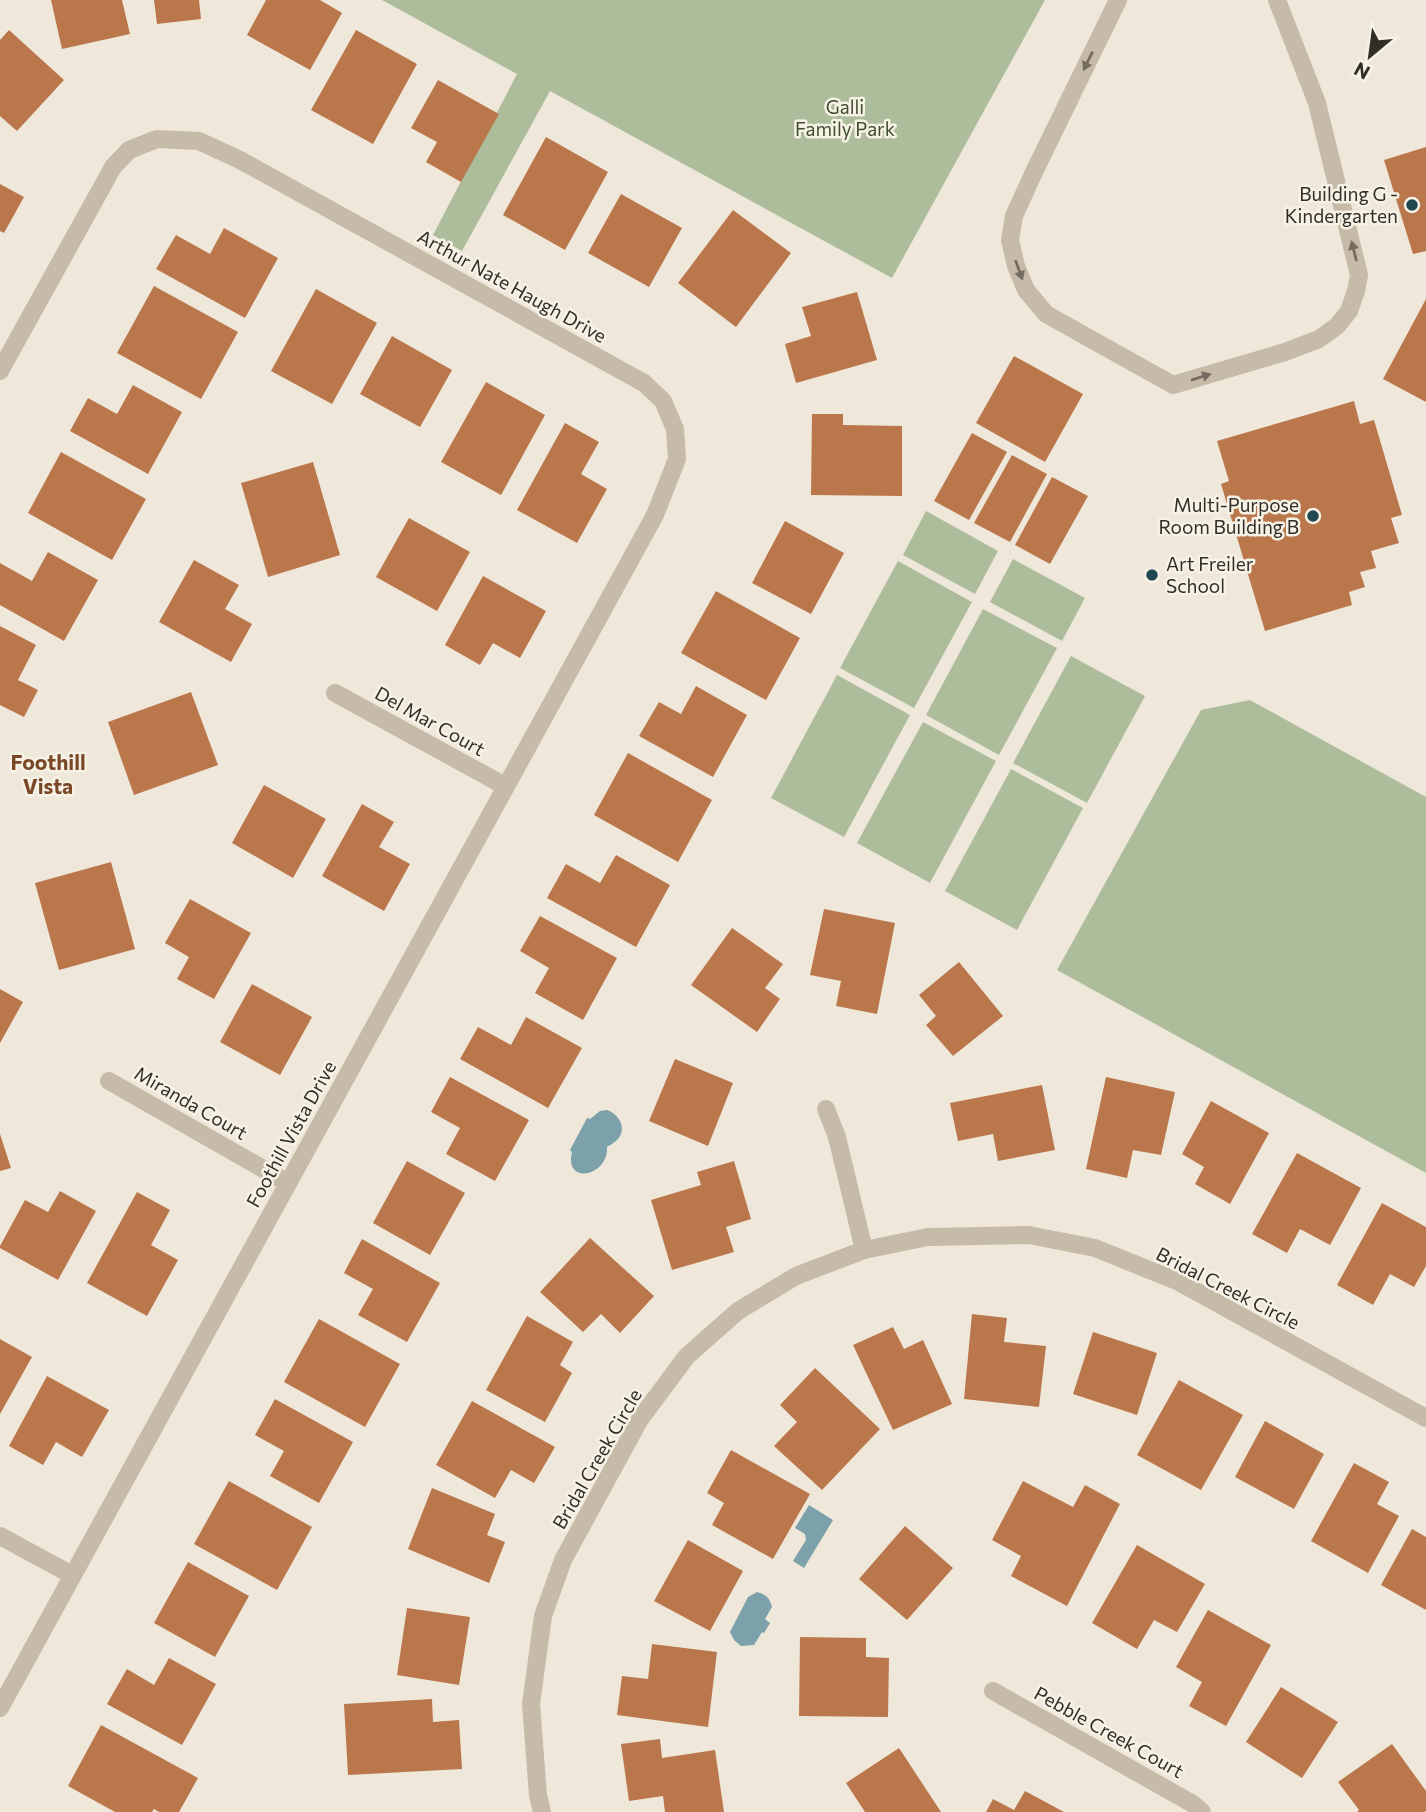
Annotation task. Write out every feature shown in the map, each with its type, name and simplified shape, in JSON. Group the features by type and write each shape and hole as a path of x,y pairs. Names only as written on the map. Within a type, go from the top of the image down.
{"street":[{"path":"1118,0 1014,216 1010,240 1016,266 1026,290 1046,314 1173,385 1320,339 1337,326 1349,311 1356,291 1359,275 1317,103 1277,0"},
{"name":"Arthur Nate Haugh Drive","path":"0,371 113,167 130,150 157,139 199,141 240,160 644,383 663,401 675,429 677,459 655,515 619,582"},
{"name":"Foothill Vista Drive","path":"0,1708 619,582"},
{"name":"Del Mar Court","path":"335,693 505,786"},
{"name":"Miranda Court","path":"109,1081 288,1183"},
{"path":"826,1109 837,1137 864,1250"},
{"name":"Bridal Creek Circle","path":"542,1812 538,1795 531,1704 543,1616 563,1560 640,1419 687,1356 738,1311 796,1276 864,1250 928,1237 1029,1235 1095,1248 1179,1282 1426,1418"},
{"path":"0,1536 72,1575"},
{"name":"Pebble Creek Court","path":"993,1691 1193,1804 1202,1812"}],"green space":[{"name":"Galli Family Park","path":"382,0 1045,0 892,278 550,91 462,251 433,235 517,74"},
{"path":"926,511 998,551 975,594 903,555"},
{"path":"1013,559 1085,598 1062,641 990,602"},
{"path":"898,561 972,602 914,708 840,668"},
{"path":"983,609 1057,648 999,755 926,715"},
{"path":"1071,656 1145,696 1087,803 1013,763"},
{"path":"837,675 910,715 844,837 771,798"},
{"path":"1250,700 1426,797 1426,1173 1057,970 1201,710"},
{"path":"923,722 996,761 930,883 857,843"},
{"path":"1011,769 1083,808 1017,930 945,891"}],"water":[{"path":"607,1110 621,1122 620,1136 607,1147 606,1157 601,1165 595,1170 580,1173 574,1170 570,1150 587,1118"},
{"path":"809,1505 833,1520 804,1568 793,1561 806,1540 805,1534 795,1528"},
{"path":"757,1592 770,1601 772,1607 765,1619 770,1623 754,1645 741,1646 730,1632 748,1597"}],"building":[{"path":"51,0 122,0 130,34 62,49"},
{"path":"154,0 199,0 201,19 157,24"},
{"path":"266,0 320,0 342,13 310,70 247,35"},
{"path":"9,30 64,80 17,131 0,116 0,40"},
{"path":"356,30 417,64 373,144 311,110"},
{"path":"438,80 499,114 461,182 426,162 437,142 411,128"},
{"path":"546,137 608,172 565,250 503,215"},
{"name":"Building G - Kindergarten","path":"1426,147 1426,251 1413,254 1384,160"},
{"path":"0,184 24,197 4,233 0,231"},
{"path":"621,194 682,228 649,287 588,253"},
{"path":"733,210 791,253 736,327 678,283"},
{"path":"224,228 278,258 245,318 156,269 176,235 210,254"},
{"path":"154,286 238,332 201,399 117,353"},
{"path":"316,289 377,323 332,404 271,371"},
{"path":"857,292 877,360 796,383 785,344 811,336 802,307"},
{"path":"1426,299 1426,402 1383,379"},
{"path":"392,336 452,370 420,427 360,394"},
{"path":"1014,356 1083,394 1045,462 976,423"},
{"path":"486,382 545,415 501,495 441,462"},
{"path":"133,385 182,412 148,474 70,431 88,398 117,414"},
{"name":"Multi-Purpose Room Building B","path":"1354,401 1360,424 1374,420 1402,515 1391,518 1399,543 1371,551 1376,568 1360,572 1365,587 1349,592 1352,605 1265,631 1221,484 1229,481 1217,441"},
{"path":"812,414 843,414 843,425 902,426 902,496 811,495"},
{"path":"565,423 599,442 581,474 607,489 577,543 517,510"},
{"path":"972,433 1007,452 969,520 934,501"},
{"path":"61,452 146,499 112,560 28,513"},
{"path":"1012,455 1047,474 1010,542 974,523"},
{"path":"313,462 340,555 268,577 241,483"},
{"path":"1052,477 1088,496 1050,564 1015,545"},
{"path":"409,518 470,552 437,611 376,577"},
{"path":"785,521 844,553 811,614 752,583"},
{"path":"48,552 98,580 64,641 0,605 0,563 32,581"},
{"path":"194,560 239,585 225,609 252,624 231,662 159,622"},
{"path":"483,576 546,611 520,658 493,643 480,665 445,645"},
{"path":"716,591 800,638 766,700 681,653"},
{"path":"0,626 36,645 18,680 38,690 24,717 0,705"},
{"path":"696,686 747,715 713,777 639,736 659,702 681,714"},
{"path":"191,692 218,765 134,795 108,722"},
{"path":"628,753 712,800 678,862 594,815"},
{"path":"264,785 326,819 293,878 232,843"},
{"path":"362,804 394,822 379,847 410,864 384,911 322,876"},
{"path":"616,855 670,885 636,947 547,898 566,864 600,883"},
{"path":"111,862 135,949 59,970 35,883"},
{"path":"190,899 251,933 214,999 177,979 189,957 165,943"},
{"path":"824,909 895,923 877,1014 836,1006 841,981 810,975"},
{"path":"540,916 617,958 583,1020 535,993 549,968 520,951"},
{"path":"732,928 783,964 765,988 780,999 757,1032 691,985"},
{"path":"959,962 1003,1016 953,1056 926,1025 936,1016 919,995"},
{"path":"252,984 312,1017 280,1075 220,1042"},
{"path":"0,989 23,1002 0,1043"},
{"path":"526,1017 582,1048 548,1108 460,1059 478,1027 511,1045"},
{"path":"675,1059 733,1083 708,1146 649,1121"},
{"path":"450,1077 529,1120 495,1181 446,1154 460,1128 431,1112"},
{"path":"1106,1077 1175,1092 1161,1155 1133,1150 1127,1178 1086,1169"},
{"path":"1042,1085 1055,1150 998,1161 993,1134 958,1141 950,1103"},
{"path":"1211,1101 1269,1133 1230,1204 1195,1184 1204,1167 1182,1154"},
{"path":"0,1134 11,1168 0,1171"},
{"path":"1297,1153 1361,1188 1330,1245 1300,1229 1287,1253 1252,1234"},
{"path":"407,1161 465,1193 430,1255 373,1223"},
{"path":"734,1161 751,1219 726,1227 734,1252 672,1270 651,1200 701,1185 697,1172"},
{"path":"60,1191 96,1211 58,1280 0,1246 25,1200 48,1212"},
{"path":"137,1192 170,1210 151,1245 178,1260 147,1316 87,1283"},
{"path":"1382,1203 1426,1227 1426,1266 1414,1287 1390,1274 1373,1305 1337,1285"},
{"path":"590,1238 654,1296 620,1333 601,1314 583,1332 540,1292"},
{"path":"362,1239 440,1283 407,1342 358,1315 373,1289 344,1273"},
{"path":"972,1314 1007,1318 1004,1342 1046,1346 1039,1407 964,1399"},
{"path":"527,1316 573,1342 560,1365 572,1373 545,1422 486,1390"},
{"path":"319,1319 400,1364 365,1427 284,1382"},
{"path":"893,1327 904,1349 923,1340 952,1404 893,1430 853,1345"},
{"path":"1093,1332 1157,1353 1137,1415 1073,1394"},
{"path":"0,1339 32,1357 0,1414"},
{"path":"815,1368 880,1429 822,1490 774,1446 797,1422 780,1405"},
{"path":"47,1376 109,1410 82,1457 56,1442 43,1465 9,1446"},
{"path":"1179,1380 1243,1415 1201,1490 1137,1455"},
{"path":"275,1399 353,1442 319,1503 270,1476 284,1451 255,1435"},
{"path":"472,1401 555,1447 534,1483 511,1470 495,1498 436,1465"},
{"path":"1265,1421 1324,1454 1294,1509 1235,1477"},
{"path":"731,1450 810,1494 773,1559 712,1525 724,1503 707,1493"},
{"path":"1354,1463 1389,1482 1377,1504 1399,1516 1368,1573 1311,1541"},
{"path":"229,1481 312,1527 277,1590 194,1544"},
{"path":"1023,1481 1073,1507 1085,1485 1120,1504 1067,1606 1011,1576 1021,1556 992,1540"},
{"path":"432,1488 495,1514 487,1535 505,1542 489,1583 408,1549"},
{"path":"905,1526 953,1568 907,1620 859,1579"},
{"path":"1412,1529 1426,1537 1426,1610 1381,1585"},
{"path":"688,1540 743,1571 710,1631 654,1601"},
{"path":"1137,1545 1205,1584 1177,1632 1154,1620 1137,1649 1092,1623"},
{"path":"188,1562 249,1596 215,1657 154,1623"},
{"path":"407,1608 470,1617 459,1685 397,1675"},
{"path":"1208,1610 1271,1645 1226,1726 1189,1706 1202,1682 1176,1667"},
{"path":"800,1637 866,1638 866,1657 889,1658 888,1717 799,1716"},
{"path":"652,1644 717,1652 708,1727 617,1715 622,1676 648,1679"},
{"path":"169,1658 216,1684 182,1745 107,1704 127,1669 154,1685"},
{"path":"1281,1687 1338,1722 1302,1778 1246,1742"},
{"path":"432,1699 433,1722 459,1720 462,1769 348,1775 344,1704"},
{"path":"101,1725 198,1778 179,1812 159,1812 154,1809 152,1812 115,1812 68,1786"},
{"path":"660,1739 662,1758 715,1750 724,1812 665,1812 663,1796 629,1801 621,1744"},
{"path":"1392,1744 1426,1791 1426,1811 1357,1812 1359,1810 1338,1782"},
{"path":"899,1748 941,1812 865,1812 846,1783"},
{"path":"1025,1791 1064,1812 986,1812 993,1799 1014,1810"}],"place":[{"name":"Building G - Kindergarten","path":"1412,205"},
{"name":"Multi-Purpose Room Building B","path":"1313,516"},
{"name":"Art Freiler School","path":"1152,575"}],"district":[{"name":"Foothill Vista","path":"48,775"}]}
